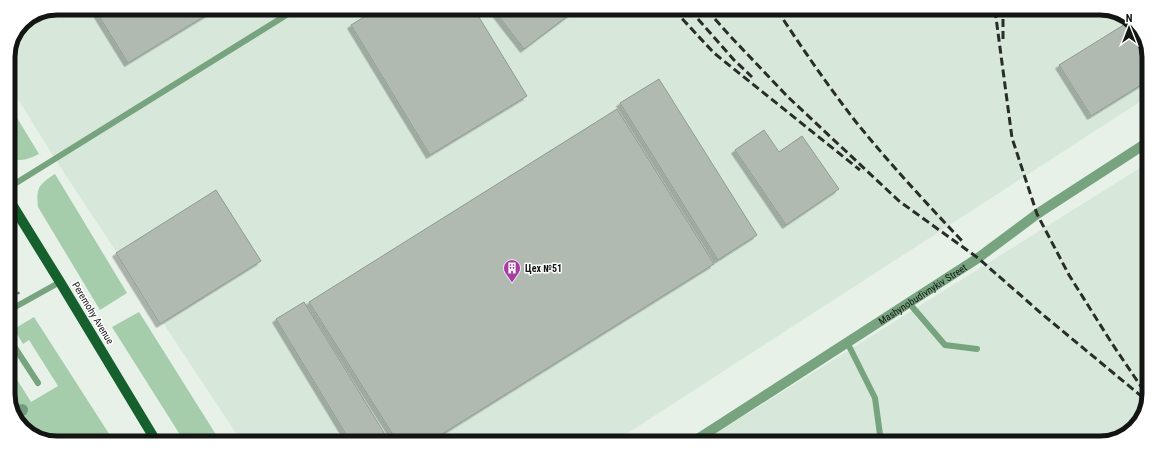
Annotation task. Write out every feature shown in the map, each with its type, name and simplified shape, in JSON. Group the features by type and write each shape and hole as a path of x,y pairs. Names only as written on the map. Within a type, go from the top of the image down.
{"main road":[{"name":"Peremohy Avenue","path":"15,209 153,436"}],"street":[{"name":"Mashynobudivnykiv Street","path":"702,436 978,258 1037,214 1142,146"}],"lane":[{"path":"15,184 286,15"},
{"path":"15,307 60,282"},
{"path":"909,303 945,345 977,349"},
{"path":"847,342 875,398 880,436"},
{"path":"15,348 38,383"}],"path":[{"path":"15,288 24,302"}],"shaded area":[{"path":"57,15 1105,15 1119,19 1130,27 1139,41 1142,54 1142,101 623,436 238,436 55,159 15,94 15,57 18,41 27,27 41,18"},
{"path":"1142,167 1142,394 1140,407 1136,415 1130,424 1123,429 1111,435 1105,436 712,436"}],"green space":[{"path":"15,115 39,154 24,160 16,159"},
{"path":"55,174 127,293 100,310 38,207 37,195 39,188 45,181"},
{"path":"139,312 217,436 181,436 112,327"},
{"path":"34,317 110,436 52,436 38,432 27,424 19,413 17,407 15,397 15,376 31,402 58,386 29,340 23,344 15,328"}],"building":[{"path":"98,15 207,15 128,63"},
{"path":"367,15 478,15 527,96 430,155 351,25"},
{"path":"498,15 569,15 524,49"},
{"path":"1126,24 1130,27 1139,41 1142,54 1142,84 1091,116 1059,65"},
{"path":"659,79 757,235 718,260 620,103"},
{"name":"Цех №51","path":"617,109 714,264 439,436 394,436 309,302"},
{"path":"764,130 779,152 802,136 839,189 786,225 735,150"},
{"path":"216,190 261,261 160,324 116,253"},
{"path":"304,302 386,436 347,436 276,319"}],"railway":[{"path":"679,15 714,53 860,170"},
{"path":"694,15 734,60 752,77"},
{"path":"711,15 788,97 899,201 978,258 1042,314 1142,396"},
{"path":"780,15 815,67 856,122 909,184 964,243"},
{"path":"996,15 1012,138 1037,214 1069,275 1142,388"},
{"path":"1003,15 1003,39"}],"place":[{"name":"Цех №51","path":"512,283"}]}
